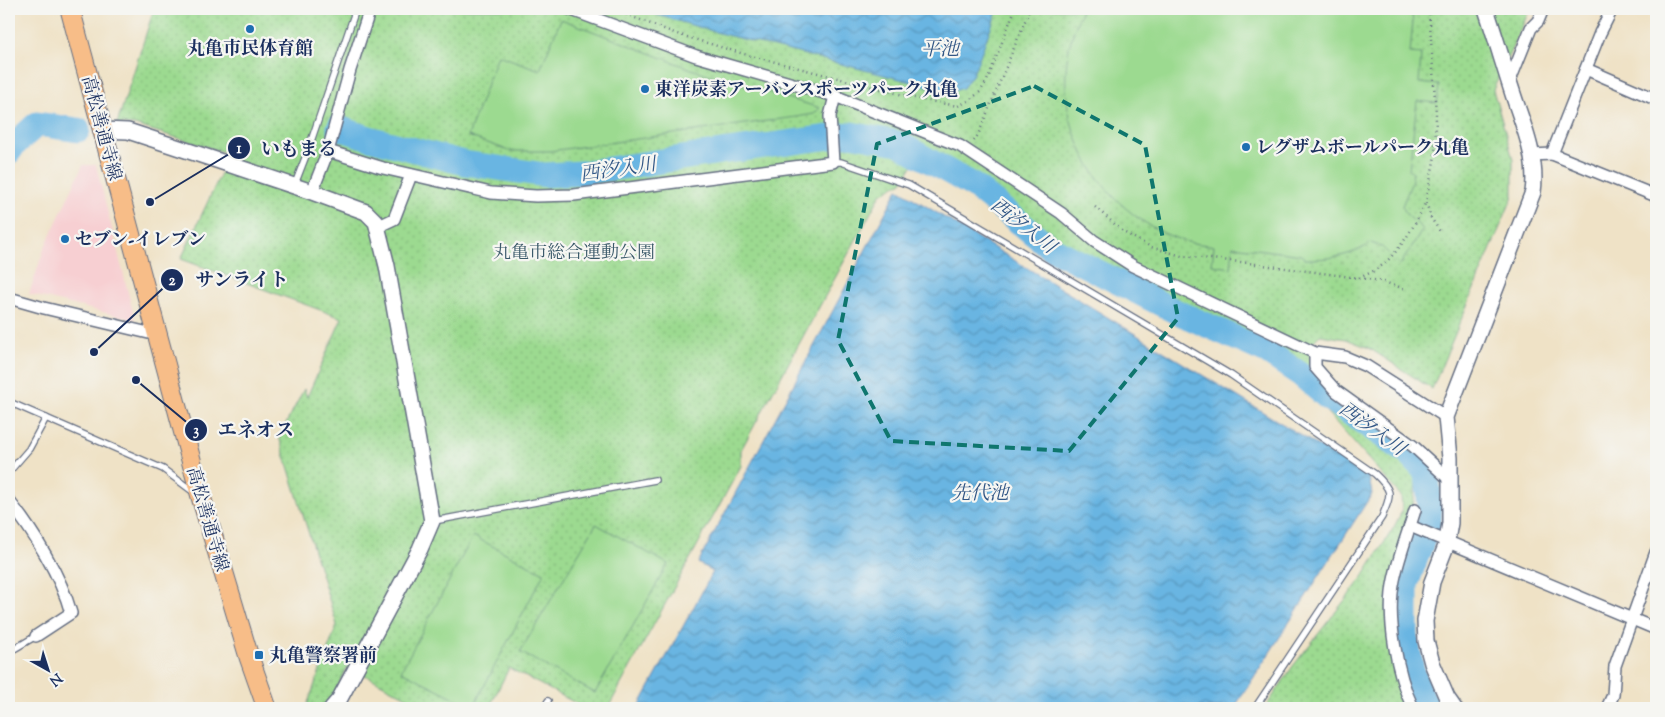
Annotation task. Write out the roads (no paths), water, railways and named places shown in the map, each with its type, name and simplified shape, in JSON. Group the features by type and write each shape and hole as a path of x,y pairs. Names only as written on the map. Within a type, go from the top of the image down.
{"main road":[{"name":"高松善通寺線","path":"70,9 201,497 249,657 267,708"}],"street":[{"path":"312,192 328,151 350,70 370,9"},
{"path":"569,9 696,56 835,96 960,146 1061,214 1094,241 1133,266 1315,353 1346,357 1366,366 1446,417"},
{"path":"1454,708 1447,698 1432,663 1426,641 1425,622 1441,540 1450,523 1450,480 1446,417 1533,192 1535,179 1532,155 1486,9"},
{"path":"1509,83 1531,28 1538,21 1543,9"},
{"path":"1552,154 1612,9"},
{"path":"1586,69 1653,98"},
{"path":"328,151 411,175 491,193 536,196 574,195 833,162 830,116 835,96"},
{"path":"102,130 128,131 312,192 366,212 376,222 387,266 432,522 420,549 339,700 332,708"},
{"path":"1532,155 1552,154 1656,196"},
{"path":"377,227 394,219 411,175"},
{"path":"9,298 157,335"},
{"path":"1315,353 1315,367 1336,390 1413,446 1450,480"},
{"path":"9,501 31,529 67,598 71,613 36,636"},
{"path":"1413,708 1400,673 1392,626 1394,581 1416,510"},
{"path":"1410,526 1656,629"},
{"path":"1608,708 1613,695 1615,666 1656,552"}],"lane":[{"path":"294,186 356,9"},
{"path":"833,162 841,162 909,185 1231,376 1375,474 1387,485 1390,498 1382,517 1255,708"},
{"path":"9,402 163,469 201,497"},
{"path":"9,472 29,449 46,418"},
{"path":"432,522 655,480"},
{"path":"9,652 36,636"},
{"path":"544,708 548,701"}],"water":[{"name":"平池","path":"642,9 998,9 973,74 963,88 951,92 719,33"},
{"name":"先代池","path":"898,189 1369,477 1372,494 1234,708 638,708 713,572 698,563"}],"waterway":[{"name":"西汐入川","path":"9,152 37,124 78,130"},
{"name":"西汐入川","path":"339,128 369,138 464,163 545,175 583,173 851,134 898,143 974,186 1051,248 1175,311 1267,352 1300,374 1328,398 1409,454 1427,473 1430,509 1429,524 1406,584 1406,638 1412,669 1422,696 1429,708"}],"place":[{"name":"丸亀市民体育館","path":"250,29"},
{"name":"東洋炭素アーバンスポーツパーク丸亀","path":"645,89"},
{"name":"レグザムボールパーク丸亀","path":"1246,147"},
{"name":"いもまる","path":"150,202"},
{"name":"セブン-イレブン","path":"65,239"},
{"name":"サンライト","path":"94,352"},
{"name":"エネオス","path":"136,380"},
{"name":"丸亀警察署前","path":"259,655"}],"park label":[{"name":"丸亀市総合運動公園","path":"574,252"}]}
